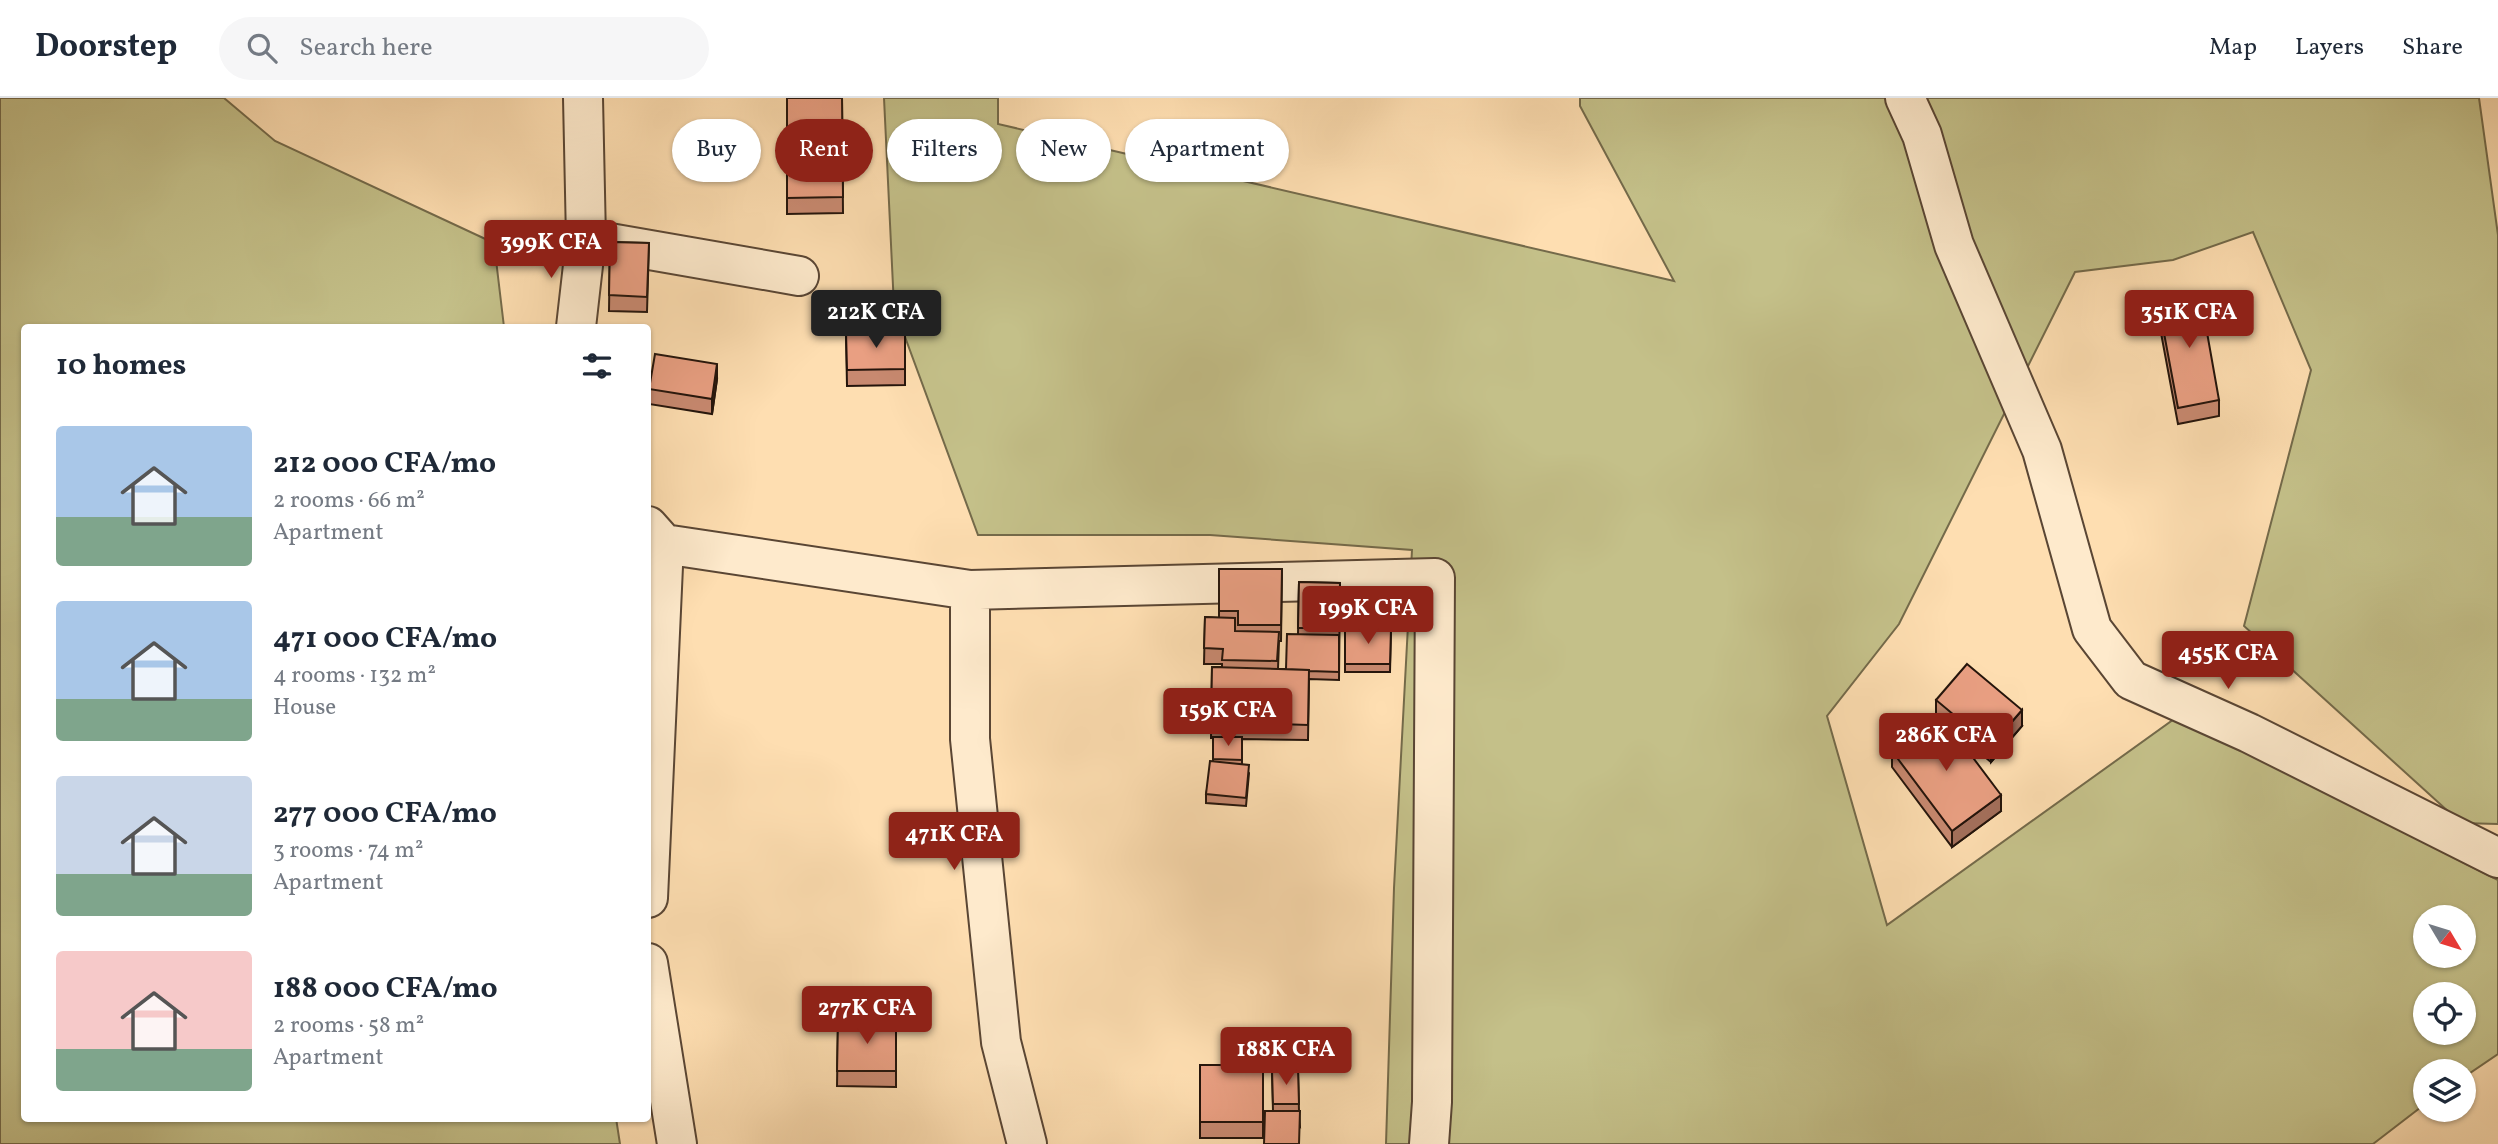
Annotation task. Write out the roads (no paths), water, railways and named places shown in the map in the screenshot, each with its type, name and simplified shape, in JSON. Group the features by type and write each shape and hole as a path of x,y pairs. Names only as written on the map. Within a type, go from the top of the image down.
{"street":[{"path":"576,324 586,239 583,98"},
{"path":"1905,98 1922,135 1954,245 2042,450 2092,629 2123,670 2132,680 2249,733 2498,858"},
{"path":"586,239 799,276"},
{"path":"651,762 656,535 970,590 1434,578 1432,1088 1429,1144"},
{"path":"970,590 970,739 1000,1042 1027,1144"},
{"path":"651,982 677,1144"}]}
